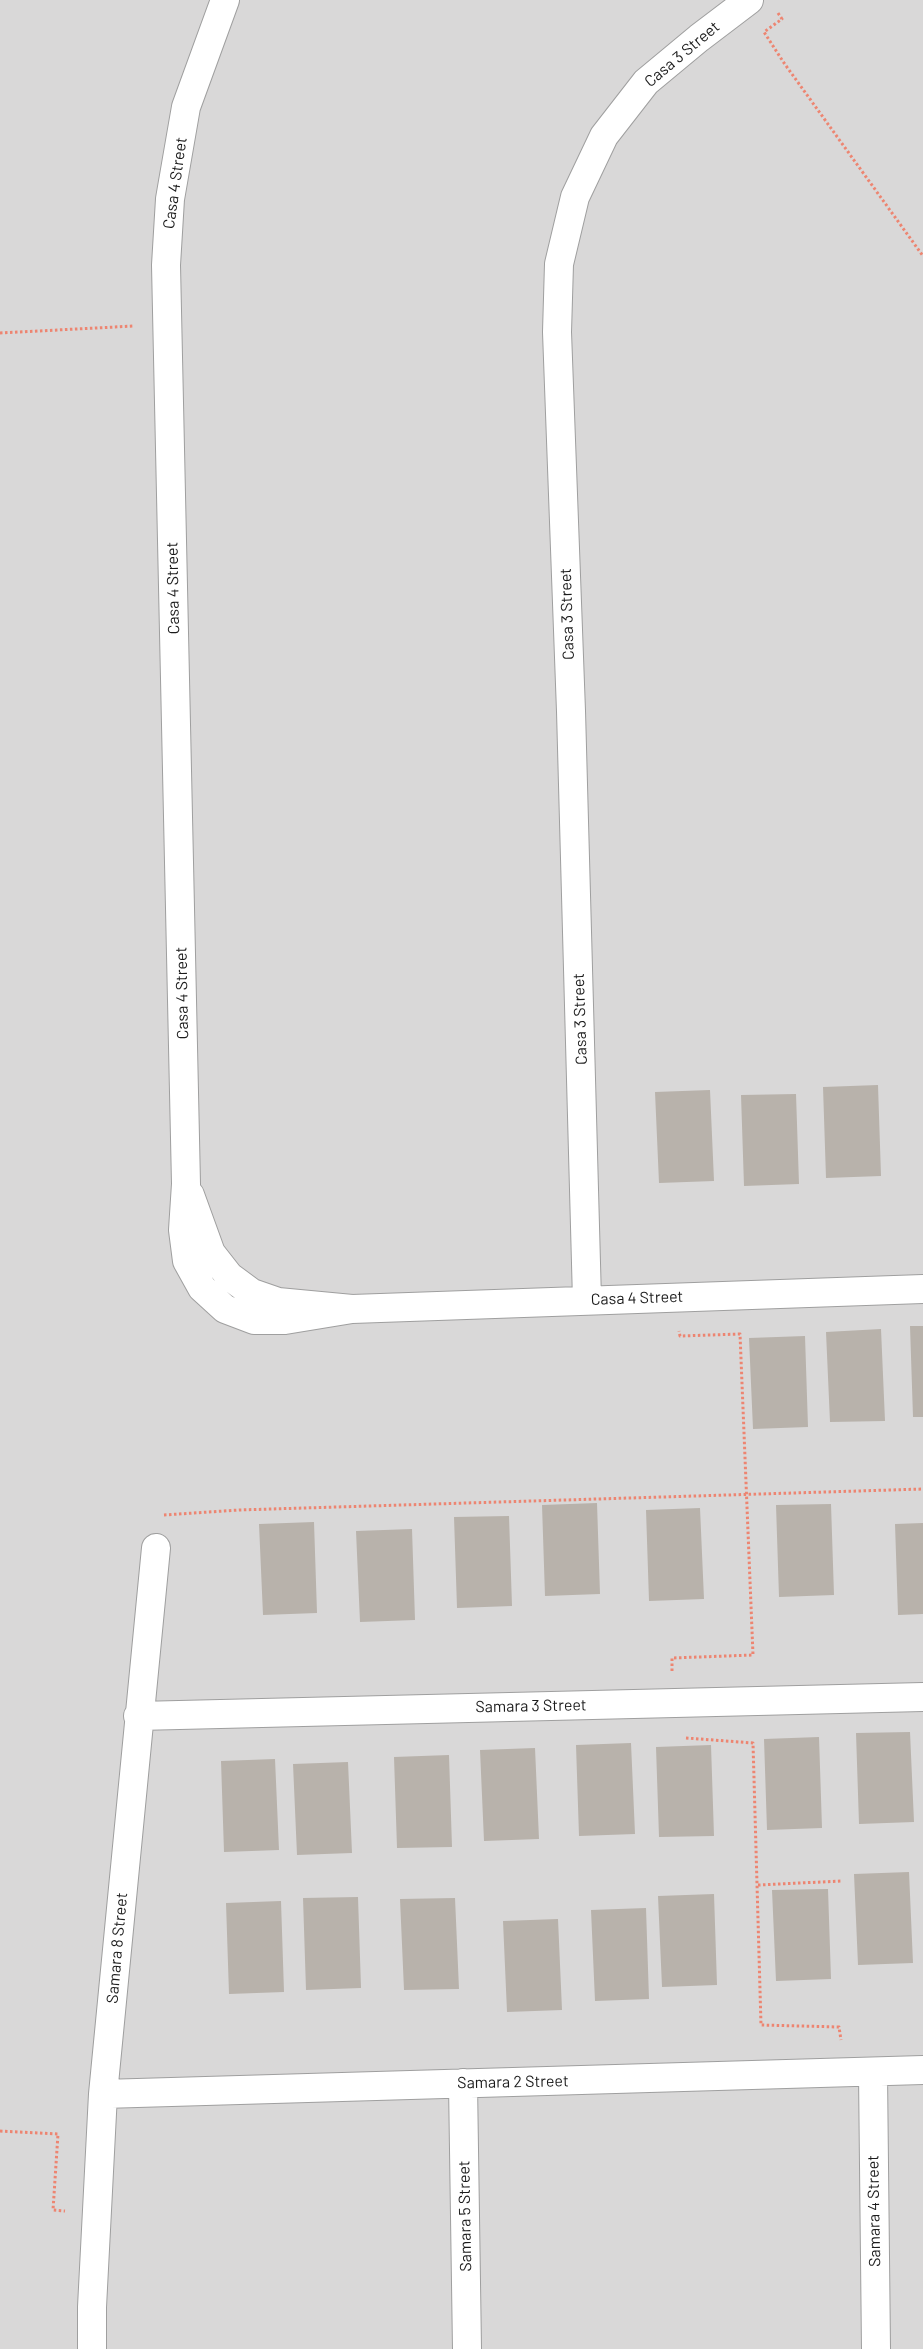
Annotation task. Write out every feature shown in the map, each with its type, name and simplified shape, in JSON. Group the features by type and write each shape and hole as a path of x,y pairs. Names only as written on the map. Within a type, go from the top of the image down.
{"street":[{"name":"Casa 4 Street","path":"225,0 186,107 170,199 166,265 186,1184 183,1230 187,1261 202,1288 225,1309 254,1320 285,1320 352,1309 923,1289"},
{"name":"Casa 3 Street","path":"587,1300 572,731 557,332 559,264 575,197 604,136 646,82 761,3"},
{"name":"Samara 8 Street","path":"92,2349 92,2307 103,2094 138,1716 156,1548"},
{"name":"Samara 3 Street","path":"138,1716 923,1697"},
{"name":"Samara 2 Street","path":"103,2094 873,2073 923,2070"},
{"name":"Samara 4 Street","path":"873,2073 876,2349"},
{"name":"Samara 5 Street","path":"462,2083 467,2349"}],"path":[{"path":"761,3 782,20 764,32 784,63 923,256"},
{"path":"0,333 167,325"},
{"path":"156,1548 159,1515 249,1509 923,1489"},
{"path":"758,1885 842,1881"},
{"path":"0,2131 58,2134 53,2210 97,2214"}],"shaded area":[{"path":"0,0 923,0 923,2349 0,2349"}],"building":[{"path":"878,1085 881,1176 826,1178 823,1087"},
{"path":"710,1090 714,1181 659,1183 655,1092"},
{"path":"796,1094 799,1184 744,1186 741,1095"},
{"path":"910,1326 923,1326 923,1417 913,1417"},
{"path":"881,1329 885,1421 830,1422 826,1332"},
{"path":"805,1336 808,1427 753,1429 749,1338"},
{"path":"597,1503 600,1594 545,1596 542,1505"},
{"path":"831,1504 834,1595 779,1597 776,1505"},
{"path":"700,1508 704,1599 649,1601 646,1510"},
{"path":"509,1516 512,1606 457,1608 454,1517"},
{"path":"314,1522 317,1613 263,1615 259,1524"},
{"path":"923,1523 923,1614 898,1615 895,1524"},
{"path":"412,1529 415,1620 360,1622 356,1531"},
{"path":"910,1732 914,1822 859,1824 856,1733"},
{"path":"819,1737 822,1828 767,1830 764,1739"},
{"path":"631,1743 635,1834 579,1836 576,1745"},
{"path":"711,1745 714,1836 659,1837 656,1747"},
{"path":"535,1748 539,1839 484,1841 480,1750"},
{"path":"449,1755 452,1847 397,1848 394,1757"},
{"path":"275,1759 279,1850 224,1852 221,1761"},
{"path":"348,1762 352,1853 297,1855 293,1764"},
{"path":"909,1872 913,1963 858,1965 854,1874"},
{"path":"828,1889 831,1979 776,1981 772,1890"},
{"path":"714,1894 717,1985 662,1987 658,1896"},
{"path":"358,1897 361,1988 306,1990 303,1898"},
{"path":"455,1898 459,1989 404,1990 400,1899"},
{"path":"281,1901 284,1992 229,1994 226,1903"},
{"path":"646,1908 649,1999 595,2001 591,1910"},
{"path":"558,1919 562,2010 507,2012 503,1921"}]}
